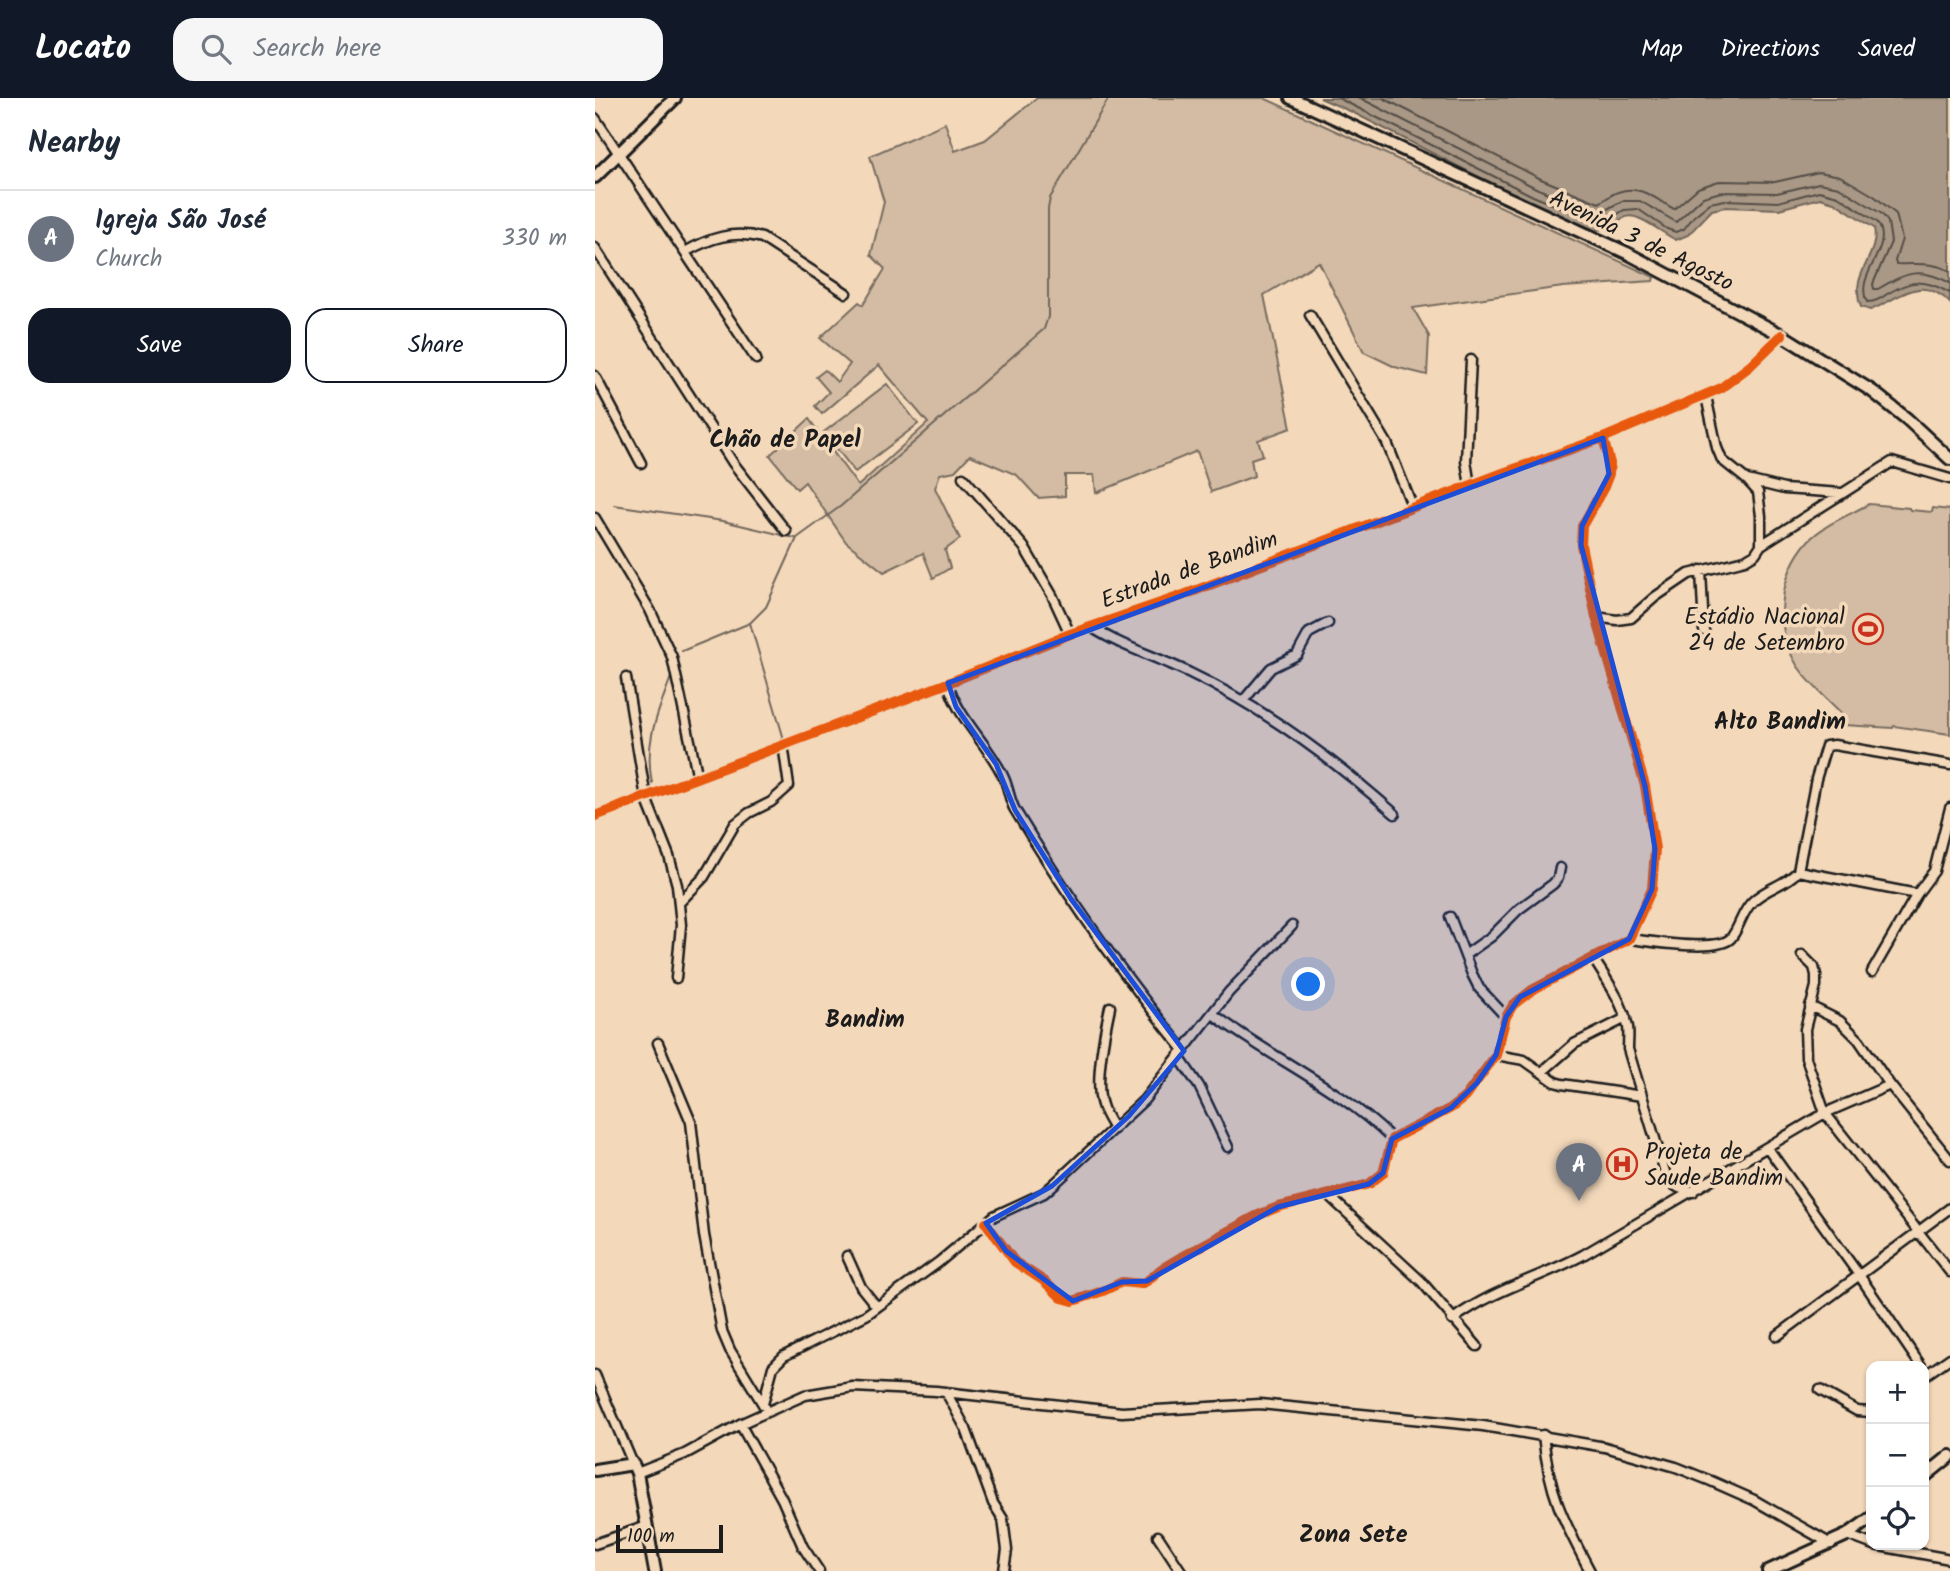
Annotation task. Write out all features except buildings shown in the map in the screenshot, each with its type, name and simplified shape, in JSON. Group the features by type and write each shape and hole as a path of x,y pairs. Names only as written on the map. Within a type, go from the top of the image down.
{"street":[{"path":"595,177 675,98"},
{"name":"Avenida 3 de Agosto","path":"1291,98 1639,259 1782,335 1881,398 1950,459"},
{"path":"595,118 756,359"},
{"path":"685,252 717,237 731,235 762,238 846,293"},
{"path":"595,248 733,463 786,531"},
{"path":"1310,315 1387,443 1413,508"},
{"name":"Estrada de Bandim","path":"595,816 948,683 1070,634 1181,596 1603,438 1721,388 1750,366 1782,335"},
{"path":"1470,486 1466,461 1471,360"},
{"path":"595,376 641,463"},
{"path":"1706,396 1722,460 1758,492 1761,545"},
{"path":"1603,438 1610,463 1609,474 1580,533 1596,617 1645,786 1655,849 1652,889 1629,939"},
{"path":"1596,617 1617,620 1631,618 1680,579 1701,570 1745,560 1755,554 1761,545 1892,462 1950,479"},
{"path":"963,477 1024,547 1052,595 1070,634"},
{"path":"1747,480 1784,489 1842,493"},
{"path":"595,518 650,610 672,657 698,778"},
{"path":"1701,570 1704,631"},
{"path":"1243,701 1271,667 1297,655 1309,633 1328,623"},
{"path":"1091,627 1115,643 1188,672 1243,701 1354,777 1395,814"},
{"path":"626,678 646,798 672,863 679,903 681,925 676,978"},
{"path":"948,683 956,707 1004,778 1015,810 1071,899 1181,1054 1228,1147"},
{"path":"679,903 704,877 735,824 771,802 789,786 783,744"},
{"path":"986,1223 1015,1262 1044,1280 1062,1298 1073,1301 1103,1292 1122,1282 1140,1284 1147,1281 1161,1269 1257,1216 1279,1207 1369,1184 1383,1173 1392,1139 1451,1108 1465,1097 1496,1055 1506,1017 1520,997 1629,939 1681,944 1725,943 1753,900 1788,880 1798,871 1816,779 1826,746 1834,744 1950,765"},
{"path":"1872,972 1917,894 1934,871 1950,808"},
{"path":"1465,955 1492,936 1519,909 1553,884 1558,878 1560,868"},
{"path":"1798,871 1917,894"},
{"path":"1450,916 1479,988 1506,1017"},
{"path":"765,1407 775,1363 784,1356 877,1307 1002,1211 1044,1193 1144,1100 1229,992 1292,926"},
{"path":"1802,955 1814,967 1816,975 1805,1029 1806,1058 1825,1113 1950,1272"},
{"path":"1593,958 1626,1018 1629,1030 1628,1049 1653,1138 1671,1183 1676,1188 1693,1192"},
{"path":"1810,1006 1847,1027 1859,1040 1890,1085 1950,1160"},
{"path":"1110,1007 1103,1039 1100,1097 1102,1107 1114,1129"},
{"path":"1213,1014 1286,1064 1352,1103 1392,1139"},
{"path":"1542,1072 1574,1044 1626,1018"},
{"path":"658,1043 691,1122 704,1236 722,1331 730,1350 765,1407"},
{"path":"1496,1055 1524,1059 1555,1082 1562,1084 1642,1096"},
{"path":"1452,1320 1487,1296 1554,1270 1693,1192 1825,1113 1890,1085"},
{"path":"1767,1147 1917,1361"},
{"path":"1328,1195 1421,1281 1477,1346"},
{"path":"1777,1336 1950,1208"},
{"path":"847,1256 861,1287 877,1307"},
{"path":"1929,1369 1950,1358"},
{"path":"595,1375 635,1469 653,1570"},
{"path":"595,1470 635,1469 685,1454 765,1407 805,1395 853,1388 946,1392 1122,1412 1237,1404 1271,1405 1483,1426 1605,1447 1676,1467 1754,1500 1831,1544"},
{"path":"1820,1390 1857,1411 1866,1412"},
{"path":"946,1392 966,1429 993,1503 1003,1519 1007,1550 1004,1570"},
{"path":"740,1423 782,1499 803,1547 819,1571"},
{"path":"1543,1435 1549,1477 1558,1509 1590,1571"},
{"path":"1929,1473 1950,1456"},
{"path":"1767,1571 1831,1544 1866,1522"},
{"path":"595,1544 647,1526"},
{"path":"1847,1535 1866,1542"},
{"path":"1158,1536 1181,1571"},
{"path":"1904,1550 1950,1559"}],"highlighted area":[{"path":"1603,438 1609,474 1582,526 1581,545 1645,786 1655,849 1652,889 1629,939 1520,997 1506,1017 1496,1055 1477,1083 1451,1108 1392,1139 1383,1173 1369,1184 1278,1207 1147,1281 1122,1282 1073,1301 1006,1251 986,1223 1052,1186 1129,1116 1184,1051 1071,899 1015,810 996,764 956,707 948,683"}],"shaded area":[{"path":"1037,98 1264,98 1654,277 1653,281 1563,287 1413,308 1429,336 1427,375 1395,367 1364,352 1319,262 1264,295 1291,428 1258,440 1263,455 1251,459 1254,476 1211,492 1197,451 1096,493 1094,475 1065,475 1065,496 1038,498 1017,475 970,455 955,471 940,474 935,488 960,539 945,550 950,568 933,578 923,553 884,572 846,542 805,482 797,489 770,455 809,419 858,486 928,423 879,365 822,414 815,406 829,392 816,377 825,370 837,382 850,364 820,338 859,302 863,305 885,269 871,255 884,202 870,156 945,123 955,151 985,140"},
{"path":"887,384 918,424 855,472 824,432"},
{"name":"Estádio Nacional 24 de Setembro","path":"1869,504 1932,512 1933,508 1950,510 1950,734 1894,726 1844,725 1845,717 1807,679 1789,650 1782,617 1783,601 1791,568 1799,553 1822,529"}],"water":[{"path":"1320,98 1950,98 1950,303 1939,294 1919,289 1909,291 1870,310 1861,307 1858,285 1873,248 1874,228 1834,202 1820,198 1779,209 1725,207 1712,210 1688,235 1676,240 1644,220 1631,216 1605,229 1595,230 1530,203"}],"waterway":[{"path":"682,651 750,623 766,607 797,538 841,506 1044,329 1048,317 1050,198 1109,98"},
{"path":"614,505 723,521 795,538"},
{"path":"750,623 783,736"},
{"path":"652,783 651,741 671,677"}],"cycle path":[{"path":"595,816 948,683 1070,634 1181,596 1503,473 1603,438 1721,388 1750,366 1782,335"},
{"path":"986,1223 1015,1262 1044,1281 1062,1298 1073,1301 1122,1282 1141,1284 1181,1257 1278,1207 1369,1184 1383,1173 1392,1139 1451,1108 1465,1097 1496,1055 1506,1017 1513,1005 1532,990 1629,939 1652,889 1655,849 1645,786 1596,617 1581,545 1582,526 1609,474 1610,463 1603,438"}],"place":[{"name":"Estádio Nacional 24 de Setembro","path":"1868,629"},
{"name":"Projeta de Saude Bandim","path":"1622,1164"},
{"name":"Igreja São José","path":"1579,1201"}],"district":[{"name":"Chão de Papel","path":"785,439"},
{"name":"Alto Bandim","path":"1780,721"},
{"name":"Bandim","path":"865,1019"},
{"name":"Zona Sete","path":"1353,1534"}]}
